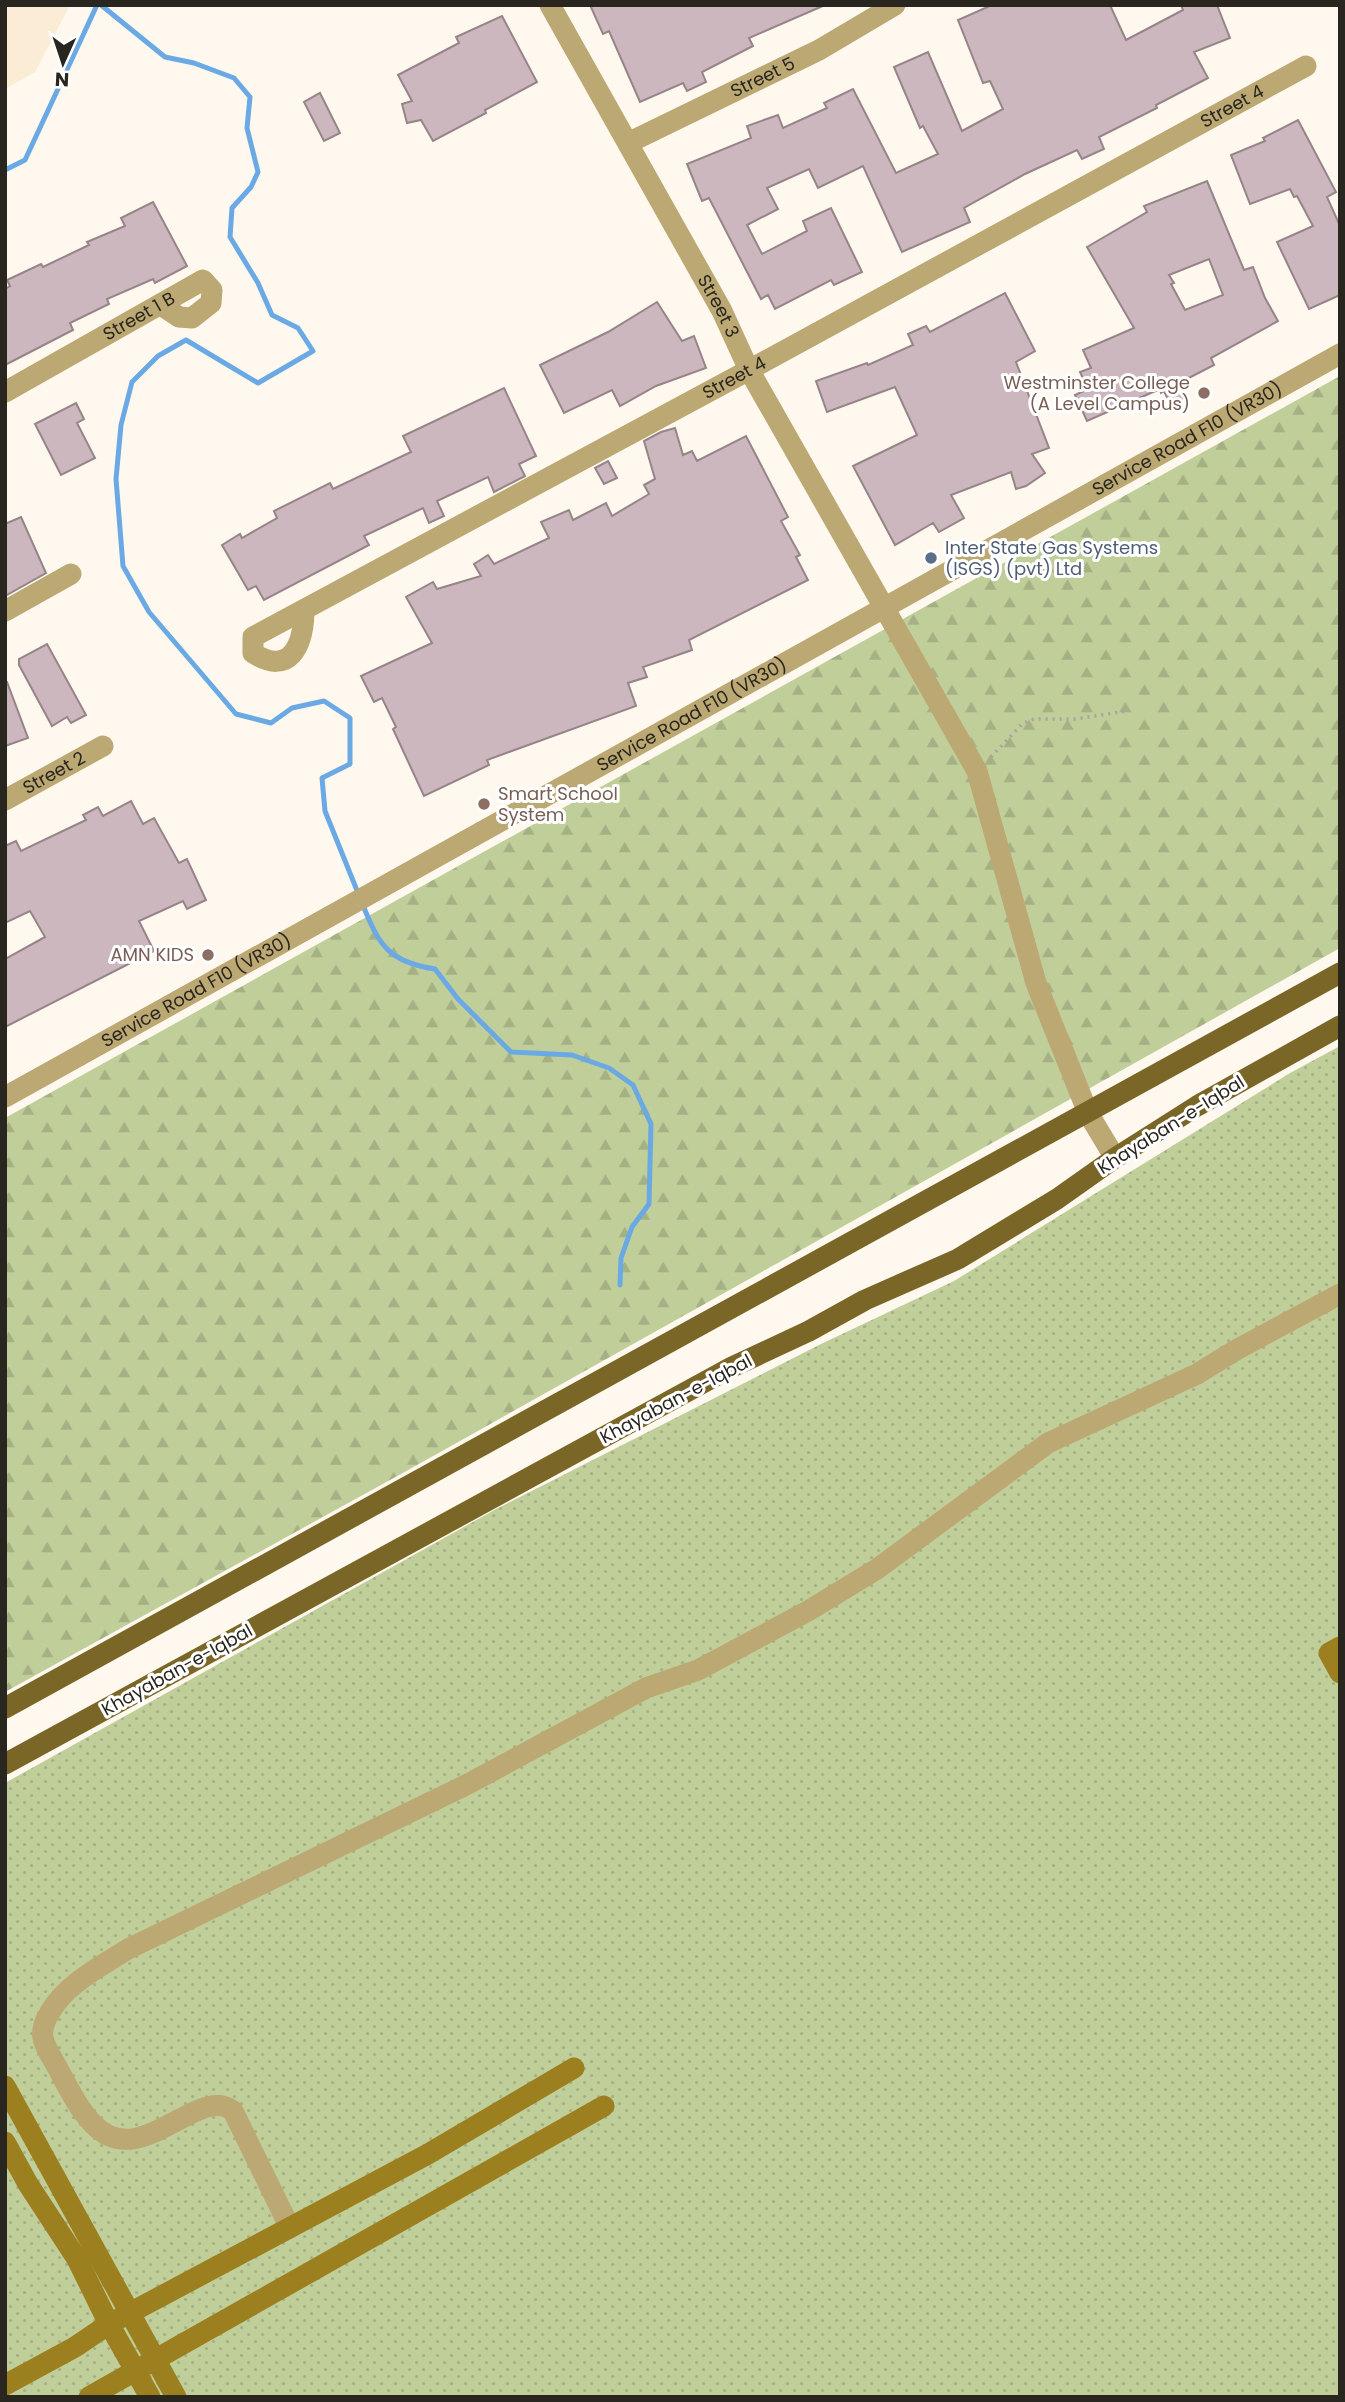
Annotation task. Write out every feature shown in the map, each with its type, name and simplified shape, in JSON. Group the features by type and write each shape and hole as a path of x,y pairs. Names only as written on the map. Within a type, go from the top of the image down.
{"main road":[{"path":"5,1708 1340,974"},
{"name":"Khayaban-e-Iqbal","path":"5,1764 732,1367 865,1300 958,1259 1057,1199 1115,1157 1197,1106 1340,1026"}],"street":[{"name":"Street 3","path":"550,5 722,311 748,370 977,771 1036,983 1087,1113 1115,1157"},
{"name":"Street 5","path":"628,143 819,50 895,5"},
{"name":"Street 4","path":"304,613 303,633 293,655 282,661 264,660 253,653 253,636 748,370 1306,65"},
{"name":"Street 1 B","path":"5,393 203,280 212,290 211,303 192,318 179,317 164,307"},
{"name":"Service Road F10 (VR30)","path":"5,1097 1340,354"},
{"path":"5,611 71,574"},
{"name":"Street 2","path":"5,800 103,746"},
{"path":"290,2228 233,2111 226,2105 212,2104 152,2133 132,2139 120,2139 94,2126 79,2106 42,2038 43,2024 58,1998 88,1974 128,1949 468,1784 646,1688 698,1670 808,1611 877,1569 1048,1443 1197,1374 1340,1294"},
{"path":"1340,1647 1329,1653 1340,1673"},
{"path":"5,2385 75,2347 129,2313 428,2154 574,2068"},
{"path":"5,2086 176,2397"},
{"path":"89,2397 604,2106"},
{"path":"5,2142 77,2259 109,2324 150,2397"}],"path":[{"path":"977,771 1023,723 1034,719 1075,719 1127,711"}],"shaded area":[{"path":"5,5 70,5 35,72 5,89"}],"green space":[{"path":"1340,376 1340,948 410,1469 5,1692 5,1118"},
{"path":"1340,1046 1340,2397 5,2397 5,1783 498,1508 821,1344 954,1281 1290,1073"}],"building":[{"path":"590,5 825,5 749,38 753,46 702,72 706,82 687,91 683,83 640,102 609,31 603,34"},
{"path":"992,5 1110,5 1126,40 1183,10 1181,5 1217,5 1230,38 1194,52 1208,78 1156,105 1157,108 1099,137 1104,149 1082,159 1077,150 1025,174 964,208 970,222 902,252 863,166 818,188 809,169 767,188 778,209 747,225 762,254 807,231 803,221 831,208 862,272 834,285 831,280 775,309 768,295 761,299 709,198 702,201 687,164 751,138 747,126 778,115 783,128 827,108 824,103 853,89 896,173 938,154 923,126 920,128 894,67 928,52 962,131 1003,109 990,81 983,83 958,20"},
{"path":"502,16 537,82 433,141 421,120 407,123 402,104 412,101 398,75 459,43 456,37"},
{"path":"320,93 340,133 324,141 304,102"},
{"path":"1298,120 1336,192 1327,197 1340,226 1340,295 1309,309 1277,242 1313,226 1297,196 1294,197 1290,189 1250,204 1231,155 1265,141 1263,138"},
{"path":"1207,181 1244,270 1253,267 1265,298 1278,321 1211,358 1214,365 1179,383 1185,398 1170,404 1164,391 1161,393 1160,389 1087,421 1075,395 1088,389 1080,372 1091,368 1083,350 1134,328 1087,247 1147,212 1144,206","holes":["1209,259 1223,295 1185,310 1169,275"]},
{"path":"153,202 187,266 155,283 153,279 107,299 109,304 70,323 73,330 5,365 5,289 10,286 7,280 41,264 43,267 89,245 87,242 125,226 121,218"},
{"path":"1005,293 1035,351 1016,362 1049,448 1032,454 1045,473 1026,486 1016,489 1011,472 951,495 964,518 939,532 933,523 895,545 853,466 917,435 895,387 827,412 816,381 867,363 868,365 913,345 908,334 926,326 930,332"},
{"path":"657,302 682,341 694,336 706,368 656,386 620,406 612,390 564,413 540,365 608,332"},
{"path":"504,388 536,456 519,464 525,476 494,492 488,477 437,501 444,516 429,523 423,508 364,536 369,545 264,600 256,586 248,590 222,545 240,534 242,538 277,518 274,511 330,483 333,489 411,452 403,436"},
{"path":"76,403 84,419 77,423 95,458 61,475 35,424"},
{"path":"675,428 683,455 692,451 697,461 746,436 788,517 781,521 800,555 796,557 808,580 689,640 692,650 643,667 647,677 628,683 636,706 487,760 489,765 424,796 393,729 396,727 382,698 374,702 361,676 432,643 406,597 433,582 437,589 481,576 474,564 488,555 494,564 549,538 541,522 569,510 573,520 606,503 612,516 649,494 644,485 655,479 644,441"},
{"path":"608,461 617,478 604,484 595,468"},
{"path":"21,517 46,573 5,596 5,524"},
{"path":"47,644 86,715 71,723 67,717 52,726 19,665 19,659"},
{"path":"5,682 28,738 5,746"},
{"path":"131,801 143,824 154,818 179,863 187,859 206,900 187,909 183,901 139,921 154,951 5,1027 5,959 45,937 30,911 5,923 5,846 16,841 21,851 86,820 83,815 98,807 103,816"}],"waterway":[{"path":"5,170 25,160 97,5"},
{"path":"101,5 165,57 194,63 234,78 250,97 247,128 258,172 251,187 232,208 230,237 258,283 272,315 298,328 313,351 258,383 186,340 158,356 132,382 121,425 116,479 123,566 149,612 236,714 271,723 292,708 324,701 350,718 350,764 322,778 325,811 358,893"},
{"path":"362,903 374,930 387,949 406,962 435,969 458,999 511,1052 572,1055 609,1068 633,1085 651,1124 649,1204 632,1227 621,1258 620,1285"}],"place":[{"name":"Westminster College (A Level Campus)","path":"1204,393"},
{"name":"Inter State Gas Systems (ISGS) (pvt) Ltd","path":"931,558"},
{"name":"Smart School System","path":"484,804"},
{"name":"AMN KIDS","path":"208,955"}]}
